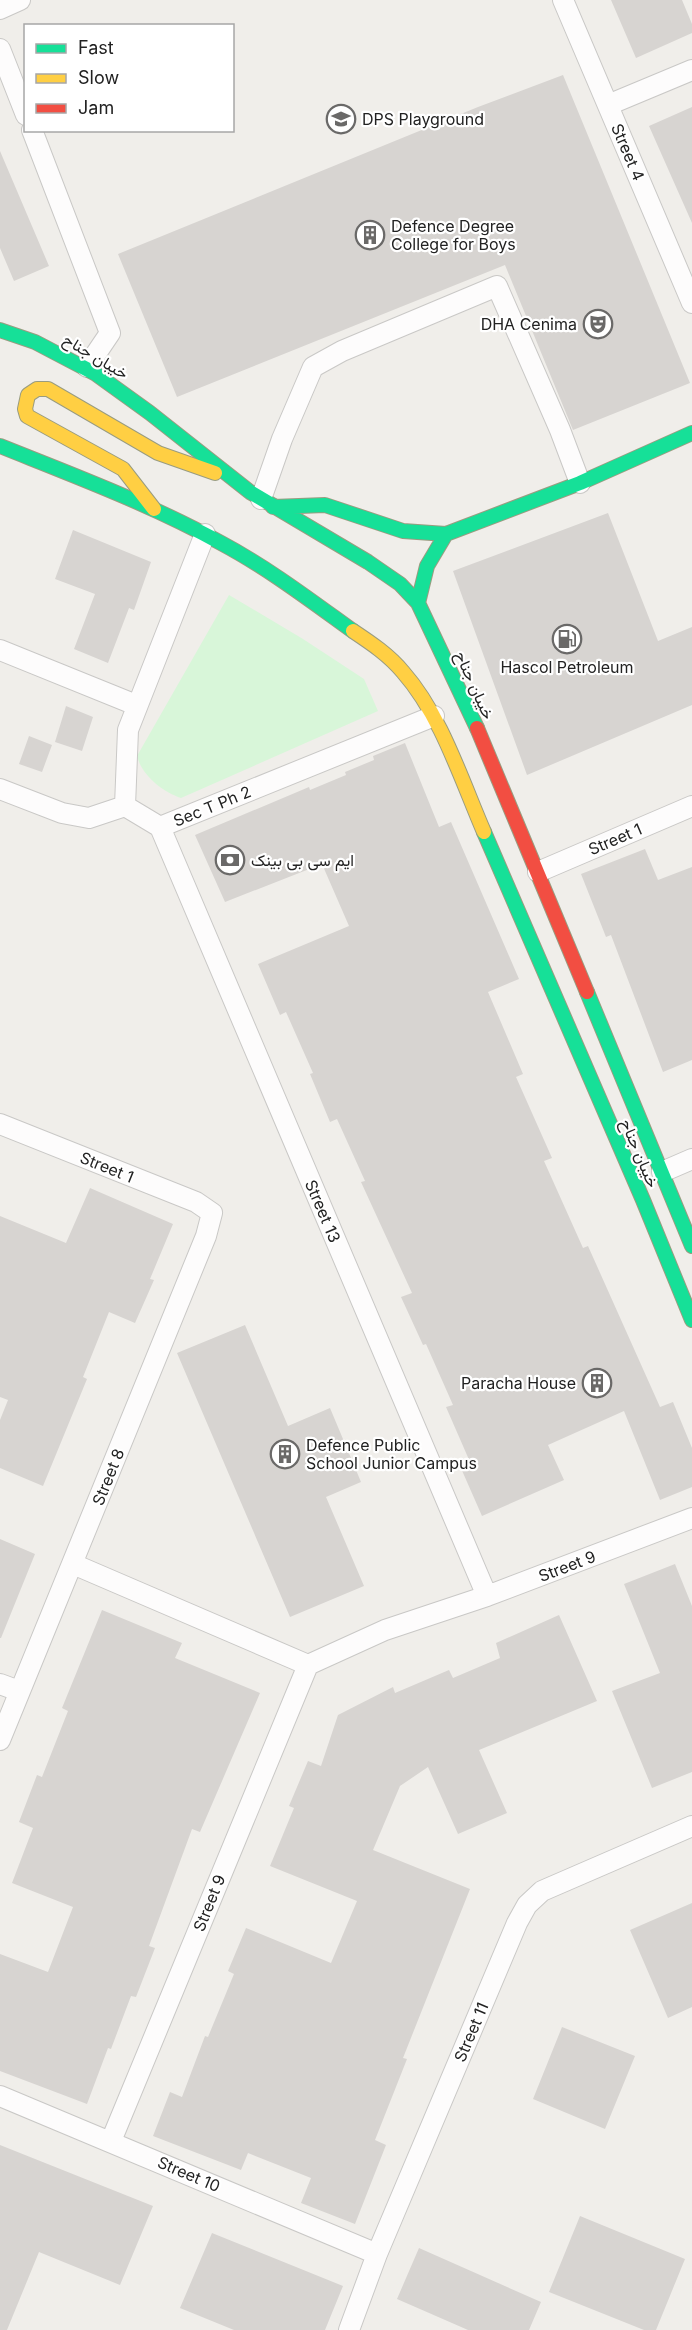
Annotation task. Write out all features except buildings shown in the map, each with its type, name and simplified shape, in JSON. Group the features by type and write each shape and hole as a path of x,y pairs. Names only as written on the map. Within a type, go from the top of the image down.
{"main road":[{"name":"خیبان جناح","path":"0,330 47,346 87,367 169,427 232,479 267,503 387,574 418,603 465,700 692,1246"},
{"path":"155,510 123,469 27,416 25,410 28,395 37,389 48,389 158,453 232,479"},
{"path":"267,503 325,504 403,531 446,534 580,483 692,434"},
{"name":"خیبان جناح","path":"0,446 155,510 205,534 280,579 376,648 401,669 434,716 692,1320"},
{"path":"418,603 427,566 446,534"}],"street":[{"path":"0,9 20,0"},
{"name":"Street 4","path":"563,0 692,303"},
{"path":"0,49 24,110"},
{"path":"608,105 692,70"},
{"path":"33,132 110,333 87,367"},
{"path":"267,503 282,439 313,367 342,351 497,286 560,430 580,483"},
{"path":"0,789 62,813 89,818 125,806 128,730 205,534"},
{"path":"0,650 136,705"},
{"name":"Sec T Ph 2","path":"125,806 160,827 434,716"},
{"name":"Street 1","path":"538,872 692,806"},
{"name":"Street 13","path":"160,827 487,1596"},
{"name":"Street 1","path":"0,1124 195,1202 212,1213"},
{"path":"662,1172 692,1159"},
{"name":"Street 8","path":"0,1740 206,1236 212,1213"},
{"name":"Street 9","path":"111,2141 308,1665 385,1630 487,1596 692,1518"},
{"path":"73,1564 308,1665"},
{"path":"0,1684 19,1692"},
{"name":"Street 11","path":"349,2330 377,2254 517,1923 528,1905 542,1891 692,1826"},
{"name":"Street 10","path":"0,2096 377,2254"}],"green space":[{"path":"229,595 364,679 378,711 181,798 167,792 154,782 143,770 137,756"}],"traffic: fast":[{"path":"0,330 35,342 96,374 150,413 250,492 368,562 400,584 418,603 477,728"},
{"path":"273,507 325,505 403,531 446,534 580,483 692,433"},
{"path":"0,446 112,491 194,529 272,574 353,631"},
{"path":"418,603 427,566 446,534"},
{"path":"484,832 643,1200 692,1320"},
{"path":"587,992 692,1246"}],"traffic: slow":[{"path":"154,509 123,469 27,416 25,409 28,395 37,389 48,389 158,453 215,473"},
{"path":"353,631 392,660 416,689 449,748 484,832"}],"traffic: jam":[{"path":"477,728 587,992"}],"place":[{"name":"DPS Playground","path":"341,119"},
{"name":"Defence Degree College for Boys","path":"370,235"},
{"name":"DHA Cenima","path":"598,324"},
{"name":"Hascol Petroleum","path":"567,639"},
{"name":"ایم سی بی بینک","path":"230,860"},
{"name":"Paracha House","path":"597,1383"},
{"name":"Defence Public School Junior Campus","path":"285,1454"}]}
